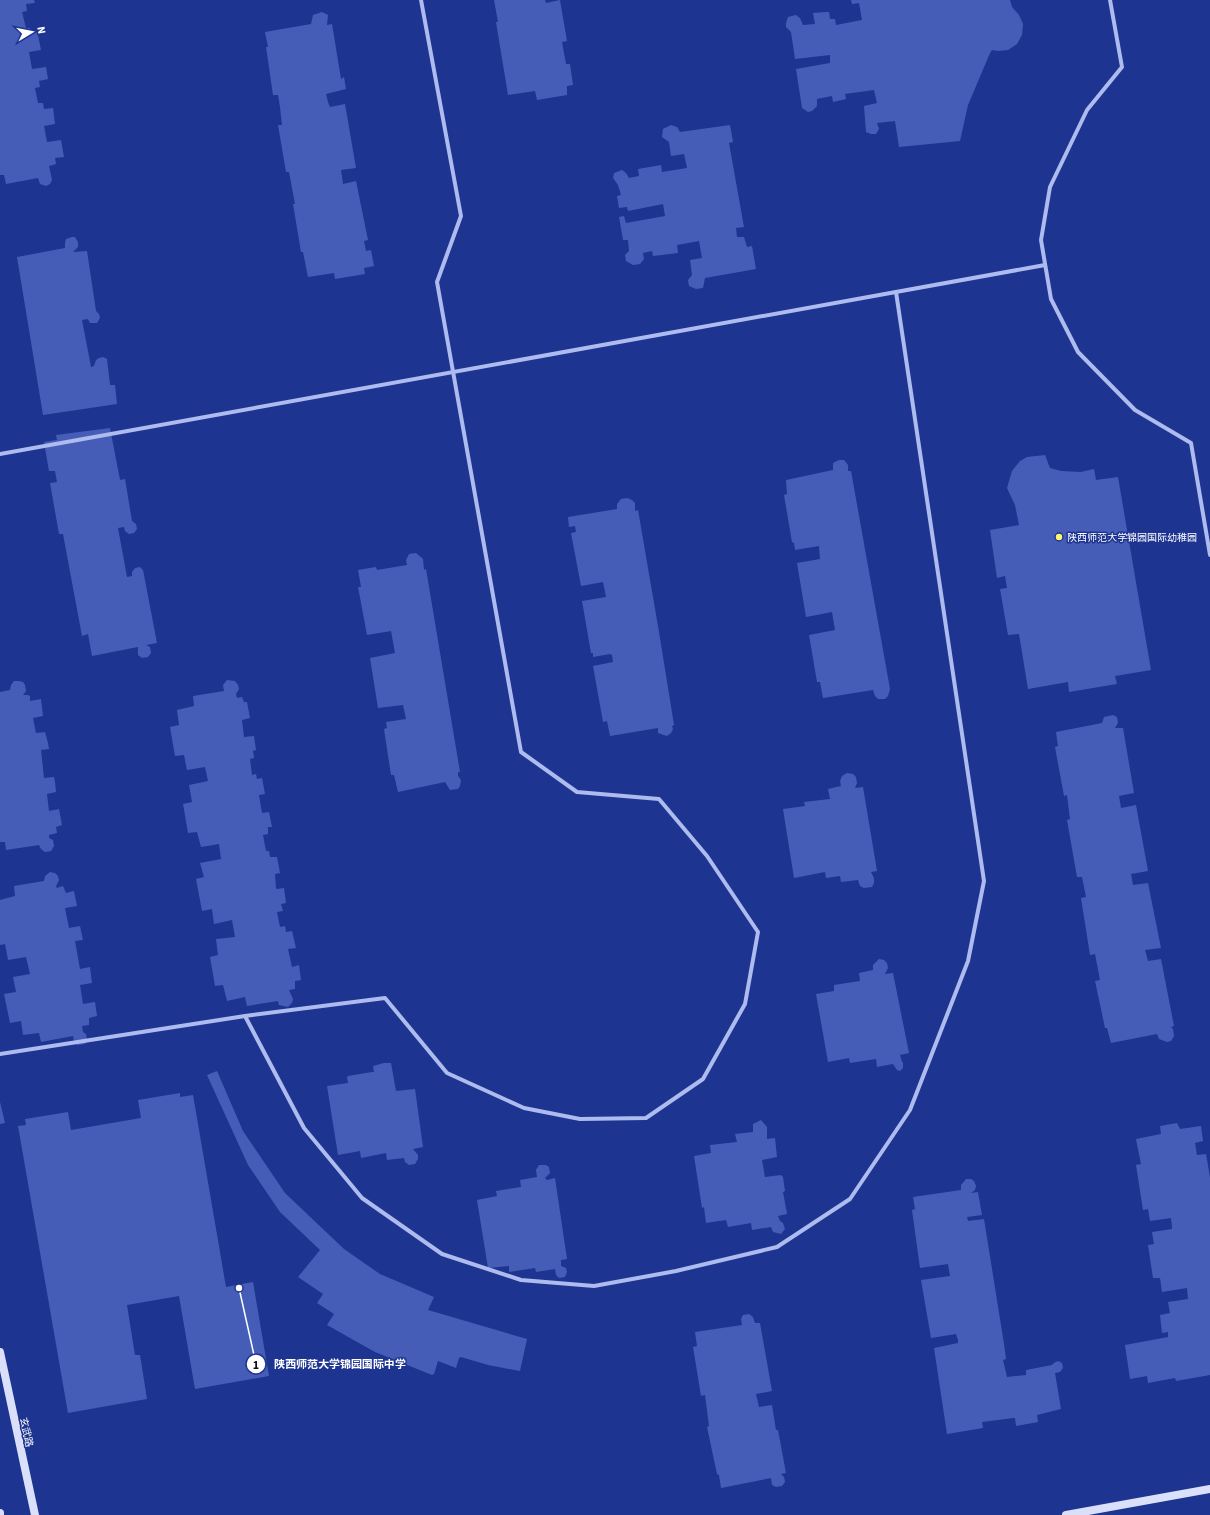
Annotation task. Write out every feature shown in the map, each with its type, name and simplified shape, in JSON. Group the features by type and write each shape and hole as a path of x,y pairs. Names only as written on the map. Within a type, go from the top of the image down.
{"street":[{"path":"0,1054 245,1016 385,998 447,1074 524,1108 580,1119 646,1118 703,1079 745,1004 758,932 707,856 658,800 577,792 521,752 437,282 461,216 421,0"},
{"path":"1110,0 1122,67 1087,110 1050,187 1041,240 1051,299 1078,352 1135,410 1191,443 1210,555"},
{"path":"0,454 1046,265"},
{"path":"245,1016 304,1128 362,1198 442,1254 520,1280 594,1286 676,1271 777,1247 850,1199 910,1110 968,961 984,881 896,292"},
{"name":"玄武路","path":"0,1352 35,1515"},
{"path":"1066,1515 1210,1489"}],"building":[{"path":"0,0 34,0 35,3 26,4 27,11 22,12 26,28 30,28 31,31 37,30 41,50 29,52 32,69 46,67 48,79 39,81 40,87 35,88 38,103 43,103 44,109 53,108 55,124 44,126 47,142 61,140 64,157 55,158 56,164 49,166 52,180 50,184 46,186 40,184 38,178 6,184 4,175 0,175"},
{"path":"494,0 545,0 546,3 560,0 567,41 562,42 566,64 570,64 573,85 567,86 567,95 537,100 535,91 508,95 496,22 498,22"},
{"path":"851,0 1010,0 1012,7 1019,15 1023,24 1022,35 1017,44 1008,50 992,50 990,53 968,105 960,141 899,147 895,121 877,123 879,129 876,134 866,132 864,106 877,103 874,90 845,94 846,99 833,102 832,96 817,99 817,106 812,111 808,112 802,108 796,69 830,63 830,55 795,59 791,32 786,27 788,17 796,15 800,18 803,25 815,24 813,13 829,12 830,19 835,19 836,25 862,20 859,3 852,4"},
{"path":"322,12 328,15 327,25 332,24 341,79 344,77 346,89 326,94 330,107 345,104 356,168 341,170 343,184 356,181 368,240 364,241 366,251 371,250 374,266 364,268 365,274 335,279 334,273 308,277 303,252 301,252 289,172 286,172 278,125 282,125 280,107 278,95 273,95 265,32 311,24 313,15"},
{"path":"671,125 677,127 680,132 730,125 733,142 729,143 744,227 736,228 737,237 744,237 747,247 752,246 756,269 705,278 703,288 696,289 689,286 688,280 692,275 690,260 702,258 699,241 677,245 678,253 653,256 652,251 643,253 644,259 640,264 633,265 626,261 625,255 629,251 628,240 623,240 619,217 624,216 626,223 665,216 663,204 628,211 627,207 619,208 617,196 621,195 618,185 613,178 614,173 622,170 629,178 639,176 638,169 661,165 662,172 687,168 684,154 671,156 669,142 662,137 663,129"},
{"path":"75,237 78,242 78,247 73,252 87,251 96,311 100,318 97,323 90,323 88,319 82,320 91,367 94,366 96,360 99,358 103,357 107,359 110,385 115,385 117,404 43,415 17,257 65,248 66,239"},
{"path":"110,428 120,480 125,479 132,521 136,524 137,529 134,533 129,534 125,531 124,527 118,528 127,577 132,576 132,572 135,568 140,567 143,570 157,643 146,645 150,647 151,653 148,657 142,658 138,655 138,647 92,656 88,634 82,636 63,534 59,534 50,483 57,482 55,471 49,471 44,442 57,440 56,435"},
{"path":"1045,455 1050,468 1061,471 1081,472 1094,469 1096,480 1118,477 1151,670 1115,676 1117,684 1069,692 1068,682 1028,689 1019,634 1008,635 1000,589 1007,588 1005,576 997,578 990,530 1019,525 1015,505 1007,488 1012,471 1020,461 1027,457"},
{"path":"839,460 844,460 848,465 848,471 851,471 890,689 888,696 885,699 878,699 873,690 823,698 820,682 817,682 809,635 835,630 832,612 806,617 797,563 820,559 819,546 795,550 794,543 792,542 784,495 787,494 786,480 833,470 833,463"},
{"path":"627,498 635,503 635,511 638,510 659,632 674,725 672,726 673,729 671,733 667,736 658,733 658,728 610,736 607,721 603,722 593,666 613,662 612,655 610,654 593,657 582,601 606,597 603,582 581,586 571,533 576,532 575,526 569,527 568,517 617,509 617,504 621,499"},
{"path":"416,553 423,559 424,570 426,569 460,772 458,772 458,776 461,780 458,789 450,790 445,782 398,792 394,775 391,775 384,729 387,728 386,722 406,719 403,705 378,708 370,658 395,653 391,631 367,635 358,587 361,587 358,570 376,567 377,570 407,565 406,560 409,554"},
{"path":"227,680 235,681 239,689 236,694 237,698 242,697 244,702 247,702 250,718 242,720 244,737 254,736 256,750 253,751 254,758 250,759 252,775 256,774 257,779 262,778 265,794 259,795 262,813 269,812 272,827 268,827 268,834 263,835 266,851 269,851 270,857 277,857 280,873 275,874 276,888 284,888 286,903 281,904 283,911 277,912 280,927 285,926 286,932 292,931 296,948 288,949 292,967 299,965 301,980 295,981 295,989 289,990 293,999 292,1003 288,1007 279,1005 278,1001 247,1006 245,997 227,1001 223,985 215,986 210,957 218,955 216,939 235,937 232,920 214,924 212,909 202,911 196,879 204,877 200,863 221,859 219,844 201,847 197,832 188,833 183,804 192,802 189,785 208,781 205,767 187,770 184,755 175,756 170,727 179,725 177,710 194,706 193,696 224,691 223,685"},
{"path":"14,681 23,682 26,691 23,695 30,696 30,701 41,699 43,716 33,718 36,733 45,732 48,743 49,749 41,750 44,778 54,777 55,782 56,792 47,794 49,811 59,809 62,825 56,827 57,833 49,835 49,838 53,840 54,846 51,851 45,852 39,845 6,850 5,842 0,842 0,692 10,690"},
{"path":"1113,715 1117,717 1118,723 1115,728 1123,728 1134,793 1119,796 1121,808 1136,805 1148,871 1131,874 1133,885 1148,883 1161,948 1145,950 1148,961 1161,959 1174,1026 1171,1027 1173,1029 1174,1036 1171,1041 1167,1042 1159,1039 1157,1034 1111,1043 1107,1028 1105,1028 1095,981 1100,980 1095,954 1090,955 1081,898 1086,897 1082,877 1077,877 1067,820 1070,819 1067,795 1064,796 1055,747 1058,746 1056,732 1102,723 1104,717"},
{"path":"847,773 853,774 856,777 857,783 855,788 863,787 877,871 871,872 874,878 872,887 864,888 860,886 858,880 841,882 840,876 826,878 825,872 794,878 783,809 805,806 804,802 830,799 828,789 841,786 840,781 842,776"},
{"path":"50,872 55,873 58,876 59,880 56,886 57,888 63,886 66,893 74,891 77,906 65,908 69,928 80,926 83,940 75,941 80,969 90,967 92,983 80,985 83,1004 95,1002 97,1016 89,1018 89,1025 82,1026 87,1040 85,1044 77,1045 73,1036 41,1042 39,1033 23,1035 21,1021 10,1023 4,994 16,992 13,977 30,974 26,957 8,960 5,944 0,945 0,900 15,896 14,886 44,881 45,876"},
{"path":"879,959 884,960 887,963 888,968 885,974 893,973 909,1053 900,1055 903,1062 903,1068 900,1071 897,1070 893,1064 877,1067 876,1059 850,1063 849,1058 828,1062 816,994 834,991 834,985 860,981 859,973 873,970 873,965"},
{"path":"391,1063 396,1091 415,1089 423,1147 413,1149 418,1155 418,1159 415,1164 409,1165 405,1162 404,1158 387,1160 386,1153 361,1158 360,1151 338,1155 327,1086 348,1083 348,1076 374,1072 373,1066"},
{"path":"217,1071 243,1131 285,1193 344,1249 380,1274 434,1297 428,1310 527,1339 520,1371 488,1365 461,1357 459,1358 456,1368 438,1361 434,1374 432,1375 375,1352 327,1325 334,1314 317,1303 323,1294 298,1277 320,1250 280,1212 248,1165 207,1075"},
{"path":"180,1093 180,1097 193,1095 226,1287 253,1282 269,1376 195,1389 179,1296 127,1305 135,1355 140,1355 147,1399 68,1413 18,1126 26,1125 25,1119 68,1112 71,1130 141,1118 138,1100"},
{"path":"0,1102 5,1123 0,1124"},
{"path":"761,1120 767,1127 767,1139 775,1138 777,1157 762,1160 765,1177 781,1175 783,1177 785,1191 783,1192 787,1214 778,1216 785,1229 781,1234 773,1232 771,1227 752,1230 751,1223 728,1227 726,1220 706,1223 704,1207 702,1208 694,1156 711,1153 710,1145 737,1142 735,1134 753,1132 753,1124"},
{"path":"1177,1123 1180,1129 1201,1126 1203,1141 1195,1143 1197,1155 1206,1154 1210,1177 1210,1375 1176,1381 1175,1378 1148,1383 1147,1376 1130,1379 1125,1345 1168,1337 1168,1332 1162,1333 1160,1315 1170,1313 1168,1302 1188,1299 1187,1288 1162,1292 1160,1278 1153,1278 1148,1245 1154,1244 1152,1232 1172,1229 1171,1218 1150,1221 1148,1209 1143,1210 1136,1165 1141,1164 1136,1139 1161,1134 1160,1126"},
{"path":"539,1165 546,1165 549,1167 550,1173 545,1178 547,1180 555,1178 567,1259 561,1260 561,1266 566,1268 567,1272 565,1277 559,1278 556,1275 555,1269 536,1272 535,1268 509,1272 509,1266 488,1268 477,1200 497,1196 496,1191 521,1187 520,1180 537,1177 536,1170"},
{"path":"966,1179 971,1179 974,1181 976,1186 975,1190 971,1193 978,1192 982,1215 967,1217 968,1221 984,1219 1004,1344 1006,1359 1003,1360 1007,1377 1026,1375 1026,1370 1052,1365 1058,1361 1062,1363 1063,1368 1060,1372 1055,1373 1061,1409 1037,1415 1038,1422 1016,1426 1015,1418 1013,1418 982,1422 983,1428 947,1434 934,1348 958,1343 958,1340 956,1334 931,1338 921,1280 950,1276 948,1264 920,1268 912,1210 915,1209 913,1197 961,1190 961,1185"},
{"path":"749,1314 753,1317 755,1323 760,1323 772,1391 756,1394 759,1407 772,1405 786,1473 781,1474 784,1477 785,1482 782,1486 776,1487 772,1485 771,1478 721,1488 707,1427 709,1426 705,1395 701,1396 693,1347 697,1346 695,1332 742,1325 741,1319 743,1315"}],"place":[{"name":"陕西师范大学锦园国际幼稚园","path":"1059,537"},
{"name":"陕西师范大学锦园国际中学","path":"239,1288"}]}
